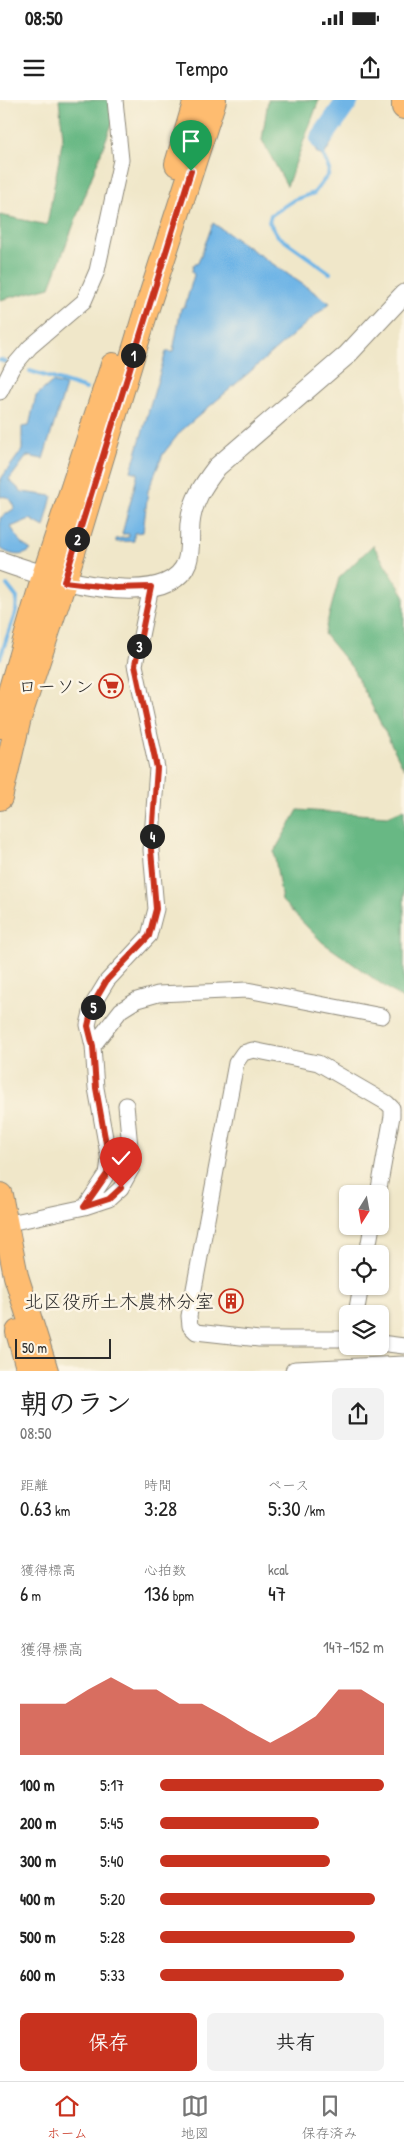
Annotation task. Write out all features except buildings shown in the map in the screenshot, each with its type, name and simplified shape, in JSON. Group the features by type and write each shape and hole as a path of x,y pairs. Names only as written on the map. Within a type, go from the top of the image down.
{"main road":[{"path":"0,798 54,579 133,306 196,100"},
{"path":"0,726 54,579 144,320 214,100"},
{"path":"404,100 404,107"},
{"path":"0,1195 16,1276 46,1371"},
{"path":"0,1265 29,1371"}],"street":[{"path":"0,392 12,368 30,346 84,301 97,271 121,160 115,100"},
{"path":"0,561 54,579 116,588 151,587 165,584 180,574 187,561 190,523 195,501 205,482 218,467 347,355 404,294"},
{"path":"84,1207 107,1174 109,1160 96,1088 93,1046 88,1026 93,1004 107,980 149,936 156,909 151,850 157,768 135,665 151,587"},
{"path":"93,1046 121,1010 137,1000 158,994 247,990 382,1016"},
{"path":"339,1339 259,1339 196,1332 190,1326 189,1316 236,1063 243,1053 253,1050 318,1063 388,1103 392,1108 392,1116 380,1185"},
{"path":"5,1224 84,1207 109,1199 121,1188 132,1168 126,1105"},
{"path":"389,1344 404,1346"},
{"path":"295,1371 404,1366"}],"green space":[{"path":"59,100 121,100 50,287 0,300 0,215 47,225 63,137"},
{"path":"268,100 319,100 287,186 262,140"},
{"path":"373,545 404,595 404,769 353,669 324,634 339,578"},
{"path":"404,809 404,1000 322,942 282,901 274,852 298,810 388,816"}],"water":[{"path":"315,129 332,142 323,157 316,152"},
{"path":"213,223 330,303 181,431 163,454 148,491 143,532 134,533 134,541 116,542 116,539 129,537 129,534 122,534 138,473 131,471 166,352 173,352 181,308 185,306 194,275 192,271 193,265 198,263"},
{"path":"52,382 66,386 43,459 27,456 9,480 22,492 52,496 44,527 30,519 11,527 22,544 31,550 20,555 11,554 0,548 0,518 15,508 9,499 0,497 0,480 22,450 22,427 29,426 36,396"}],"waterway":[{"path":"321,139 348,100"},
{"path":"322,151 329,169 328,175 314,193 294,200 271,215 269,222 278,236 330,273"},
{"path":"0,360 6,362"},
{"path":"30,371 86,389"},
{"path":"0,658 16,611 17,598 7,585"}],"place":[{"name":"ローソン","path":"111,686"},
{"name":"北区役所土木農林分室","path":"231,1301"}],"route":[{"path":"121,1188 109,1199 84,1207 94,1196 107,1174 109,1160 96,1088 93,1046 88,1026 93,1004 107,980 149,936 156,909 151,850 152,815 157,768 135,665 151,587 116,588 64,582 146,311 191,171"}]}
